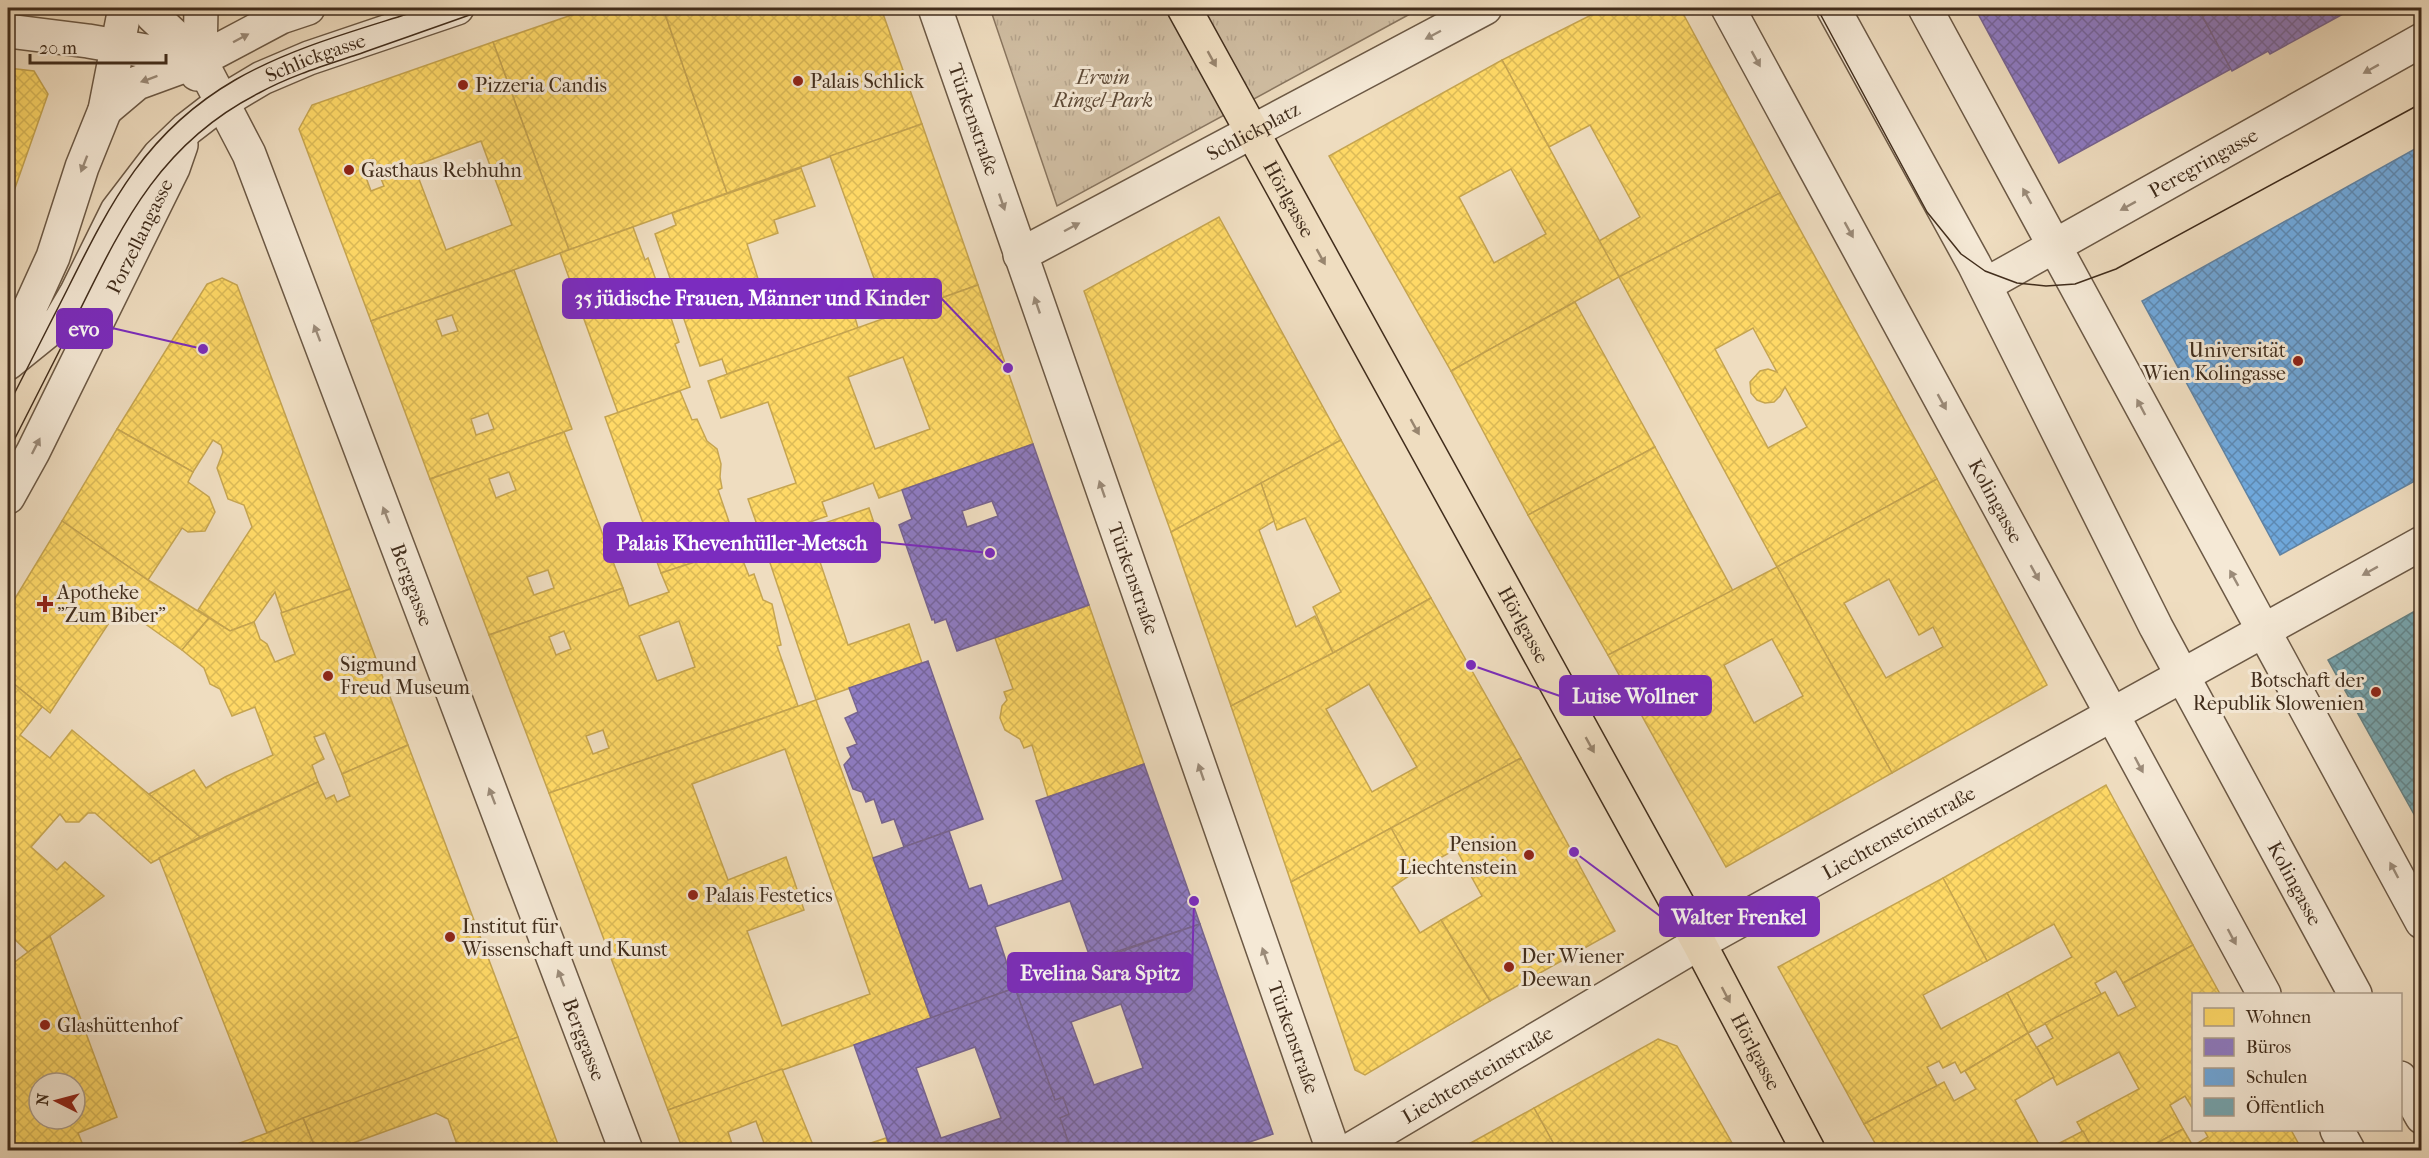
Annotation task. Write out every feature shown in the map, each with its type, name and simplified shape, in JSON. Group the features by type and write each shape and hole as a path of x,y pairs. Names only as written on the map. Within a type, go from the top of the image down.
{"main road":[{"path":"1184,8 1252,132"},
{"name":"Hörlgasse","path":"1252,132 1699,943 1808,1150"}],"street":[{"path":"8,356 53,257 82,167 105,110 103,44 126,8"},
{"path":"149,8 153,16 200,60"},
{"name":"Porzellangasse","path":"8,497 33,452 173,168 187,129 200,60 201,8"},
{"name":"Schlickgasse","path":"8,363 60,321 117,211 159,156 187,129 222,102 262,78 292,65 457,8"},
{"name":"Türkenstraße","path":"935,8 1333,1150"},
{"name":"Schlickplatz","path":"1020,255 1485,8"},
{"name":"Kolingasse","path":"1728,8 2263,993"},
{"name":"Kolingasse","path":"1833,8 1985,285 2182,675 2354,993"},
{"path":"1925,8 2421,922"},
{"path":"105,110 137,83 200,60 294,12"},
{"path":"8,31 200,60"},
{"name":"Peregringasse","path":"1985,285 2421,40"},
{"name":"Berggasse","path":"200,60 249,154 626,1150"},
{"name":"Liechtensteinstraße","path":"1350,1150 1699,943 2421,543"},
{"path":"2402,1082 2421,1117"},
{"path":"2338,1131 2348,1150"}],"green space":[{"name":"Erwin Ringel-Park","path":"990,8 1421,8 1057,206"}],"building: Wohnen":[{"path":"592,8 663,8 727,193 569,250 493,42"},
{"name":"Palais Schlick","path":"663,8 881,8 922,124 727,193"},
{"path":"1605,8 1680,8 1780,193 1619,277 1599,241 1640,217 1590,125 1549,147 1502,60"},
{"path":"493,42 569,250 371,321 299,129 312,105","holes":["481,141 512,225 446,250 414,166","373,159 384,186 371,191 361,164"]},
{"path":"1502,60 1619,277 1451,371 1329,156","holes":["1511,169 1546,234 1494,263 1459,197"]},
{"path":"8,68 34,71 48,94 8,208"},
{"path":"922,124 978,285 888,317 830,156"},
{"path":"801,168 815,206 774,220 778,233 747,244 765,301 821,282 829,307 850,300 858,328 727,374 722,359 700,366 655,234 676,225 672,213"},
{"path":"1780,193 1937,479 1777,567 1619,277","holes":["1753,328 1777,372 1768,369 1760,371 1750,382 1751,393 1757,400 1765,403 1774,402 1785,387 1807,427 1768,448 1715,349"]},
{"path":"1219,217 1341,440 1171,532 1084,291"},
{"path":"633,227 645,260 648,258 657,283 670,291 674,302 671,318 679,342 675,344 690,387 618,413 560,253"},
{"path":"514,270 572,429 430,479 371,321","holes":["452,315 458,331 442,336 436,320","488,413 494,429 476,435 471,419"]},
{"path":"222,278 237,285 350,589 282,613 275,592 254,622 230,631 198,610 252,527 244,505 228,499 217,468 223,452 221,445 213,440 193,472 117,429 207,284"},
{"path":"978,285 1033,444 879,498 873,483 822,502 827,516 762,539 748,499 796,483 768,402 721,418 708,381","holes":["903,357 930,429 875,449 848,377"]},
{"path":"1575,302 1655,447 1528,515 1451,371"},
{"path":"680,391 692,420 697,419 707,441 717,449 721,464 722,488 718,490 738,548 661,573 605,417"},
{"path":"117,429 193,472 188,482 209,497 215,512 205,531 188,532 182,528 148,580 62,521"},
{"path":"564,432 623,588 489,635 430,479","holes":["509,472 516,490 496,498 489,479","548,570 554,588 534,595 527,577"]},
{"path":"1341,440 1431,598 1333,653 1313,607 1341,592 1305,518 1277,530 1261,483"},
{"path":"1655,447 1733,591 1608,655 1528,515"},
{"path":"1937,479 2047,685 1892,773 1777,567","holes":["1889,579 1919,635 1933,627 1943,647 1886,678 1844,603"]},
{"path":"1261,483 1274,521 1259,530 1296,627 1315,616 1333,653 1231,706 1171,532"},
{"path":"869,508 879,538 819,559 848,645 909,624 922,663 816,700 762,539 805,524 813,527"},
{"path":"62,521 148,580 209,618 182,650 120,606 50,713 8,679 8,610"},
{"path":"738,548 749,576 754,574 763,600 772,604 781,645 777,646 798,706 549,793 489,635 623,588 629,606 669,592 661,573","holes":["679,621 695,667 657,681 639,636","564,631 571,649 556,655 549,637","603,730 609,748 593,754 586,736"]},
{"path":"1777,567 1892,773 1726,867 1608,655","holes":["1772,639 1803,696 1754,723 1724,665"]},
{"path":"350,589 408,745 342,774 325,733 314,737 324,759 312,765 318,782 200,837 149,794 194,770 206,788 273,755 255,707 232,716 220,689 210,684 204,668 182,650 209,618 230,631 254,622 260,639 267,644 275,662 295,654 281,613"},
{"path":"1431,598 1521,758 1291,882 1231,706 1333,653","holes":["1369,684 1417,767 1372,792 1326,709"]},
{"path":"1089,605 1144,764 1048,797 1032,745 1024,748 1020,739 1005,730 1000,718 1002,706 1007,700 1004,692 1013,689 995,638"},
{"path":"8,679 42,707 20,735 50,758 72,730 200,837 151,863 95,813 88,813 79,822 66,822 60,814 31,847 57,870 65,862 104,896 28,952 8,933"},
{"name":"Palais Festetics","path":"816,700 931,1018 668,1110 549,793","holes":["785,749 870,994 782,1026 747,931 804,910 786,857 728,880 692,784"]},
{"path":"408,745 518,1037 267,1133 159,858 318,782 326,799 334,795 337,802 350,796 342,774"},
{"path":"1521,758 1615,931 1490,1001 1441,920 1482,896 1456,849 1415,872 1391,828"},
{"path":"2106,785 2193,945 2123,983 2116,971 2095,983 2101,994 2028,1033 2007,993 2072,957 2054,924 1987,961 1943,878"},
{"path":"1391,828 1415,872 1392,887 1420,933 1441,920 1490,1001 1365,1075 1355,1070 1291,882"},
{"path":"1943,878 1987,961 1923,995 1941,1029 2007,993 2028,1033 1961,1073 1955,1062 1943,1068 1939,1061 1927,1067 1937,1086 1864,1124 1778,967"},
{"name":"Glashüttenhof","path":"50,936 117,1117 87,1129 87,1071 27,1071 27,1131 83,1131 78,1133 85,1150 8,1150 8,967"},
{"path":"2193,945 2219,993 2192,993 2192,1108 2185,1096 2170,1105 2183,1129 2144,1150 2113,1150 2111,1147 2106,1150 2093,1150 2077,1122 2139,1089 2119,1052 2057,1085 2037,1047 2053,1038 2045,1023 2105,992 2118,1016 2136,1007 2123,983"},
{"path":"2028,1033 2054,1077 2015,1100 2042,1150 1879,1150 1864,1124 1944,1082 1954,1101 1976,1089 1965,1071"},
{"path":"518,1037 560,1150 459,1150 448,1119 436,1113 353,1143 356,1150 316,1150 303,1118"},
{"path":"1658,1039 1677,1046 1736,1150 1557,1150 1534,1108"},
{"path":"782,1069 815,1150 743,1150 764,1143 756,1121 728,1132 734,1150 683,1150 668,1110"},
{"path":"1534,1108 1557,1150 1458,1150"},
{"path":"303,1118 316,1150 221,1150 267,1133"},
{"path":"2183,1129 2193,1146 2208,1137 2205,1131 2292,1131 2302,1150 2144,1150"},
{"path":"2083,1131 2093,1150 2046,1150"},
{"path":"886,1138 891,1150 850,1150"}],"building: Büros":[{"path":"1980,8 2198,8 2231,69 2059,163 1976,10"},
{"path":"2198,8 2354,8 2270,54 2268,51 2232,71"},
{"path":"1033,444 1089,605 957,651 946,619 935,623 934,619 932,620 899,525 912,519 902,490","holes":["992,501 998,516 967,527 962,511"]},
{"path":"928,661 983,819 904,847 894,819 882,823 874,799 866,802 862,792 853,789 844,765 851,757 847,748 857,744 845,718 858,712 849,688"},
{"path":"1144,764 1200,924 1091,960 1070,901 995,927 1015,988 931,1018 873,858 949,831 969,889 981,885 988,906 1063,880 1036,801"},
{"path":"1200,924 1273,1134 1226,1150 1071,1150 1064,1130 1042,1137 1037,1121 1042,1105 1055,1100 1015,988","holes":["1121,1004 1143,1068 1094,1085 1071,1022"]},
{"path":"1015,988 1055,1100 1063,1097 1069,1114 1060,1118 1071,1150 891,1150 854,1045","holes":["975,1047 1001,1118 941,1138 916,1068"]}],"building: Schulen":[{"name":"Universität Wien Kolingasse","path":"2422,145 2422,477 2280,555 2142,301"}],"building: Öffentlich":[{"path":"2422,607 2422,812 2415,816 2328,660"}],"tram line":[{"path":"8,406 115,200 133,172 177,123 204,100 235,80 281,57 426,8"},
{"path":"8,452 127,221 146,191 168,163 194,137 224,114 283,81 489,8"},
{"path":"1817,8 1927,212 1961,254 1985,271 2017,283 2046,286 2075,284 2116,269 2422,103"}],"place":[{"name":"Palais Schlick","path":"798,81"},
{"name":"Pizzeria Candis","path":"463,85"},
{"name":"Gasthaus Rebhuhn","path":"349,170"},
{"name":"evo","path":"203,349"},
{"name":"Universität Wien Kolingasse","path":"2298,361"},
{"name":"35 jüdische Frauen, Männer und Kinder","path":"1008,368"},
{"name":"Palais Khevenhüller-Metsch","path":"990,553"},
{"name":"Apotheke \"Zum Biber\"","path":"45,604"},
{"name":"Luise Wollner","path":"1471,665"},
{"name":"Sigmund Freud Museum","path":"328,676"},
{"name":"Botschaft der Republik Slowenien","path":"2376,692"},
{"name":"Walter Frenkel","path":"1574,852"},
{"name":"Pension Liechtenstein","path":"1529,855"},
{"name":"Palais Festetics","path":"693,895"},
{"name":"Evelina Sara Spitz","path":"1194,901"},
{"name":"Institut für Wissenschaft und Kunst","path":"450,937"},
{"name":"Der Wiener Deewan","path":"1509,967"},
{"name":"Glashüttenhof","path":"45,1025"}]}
